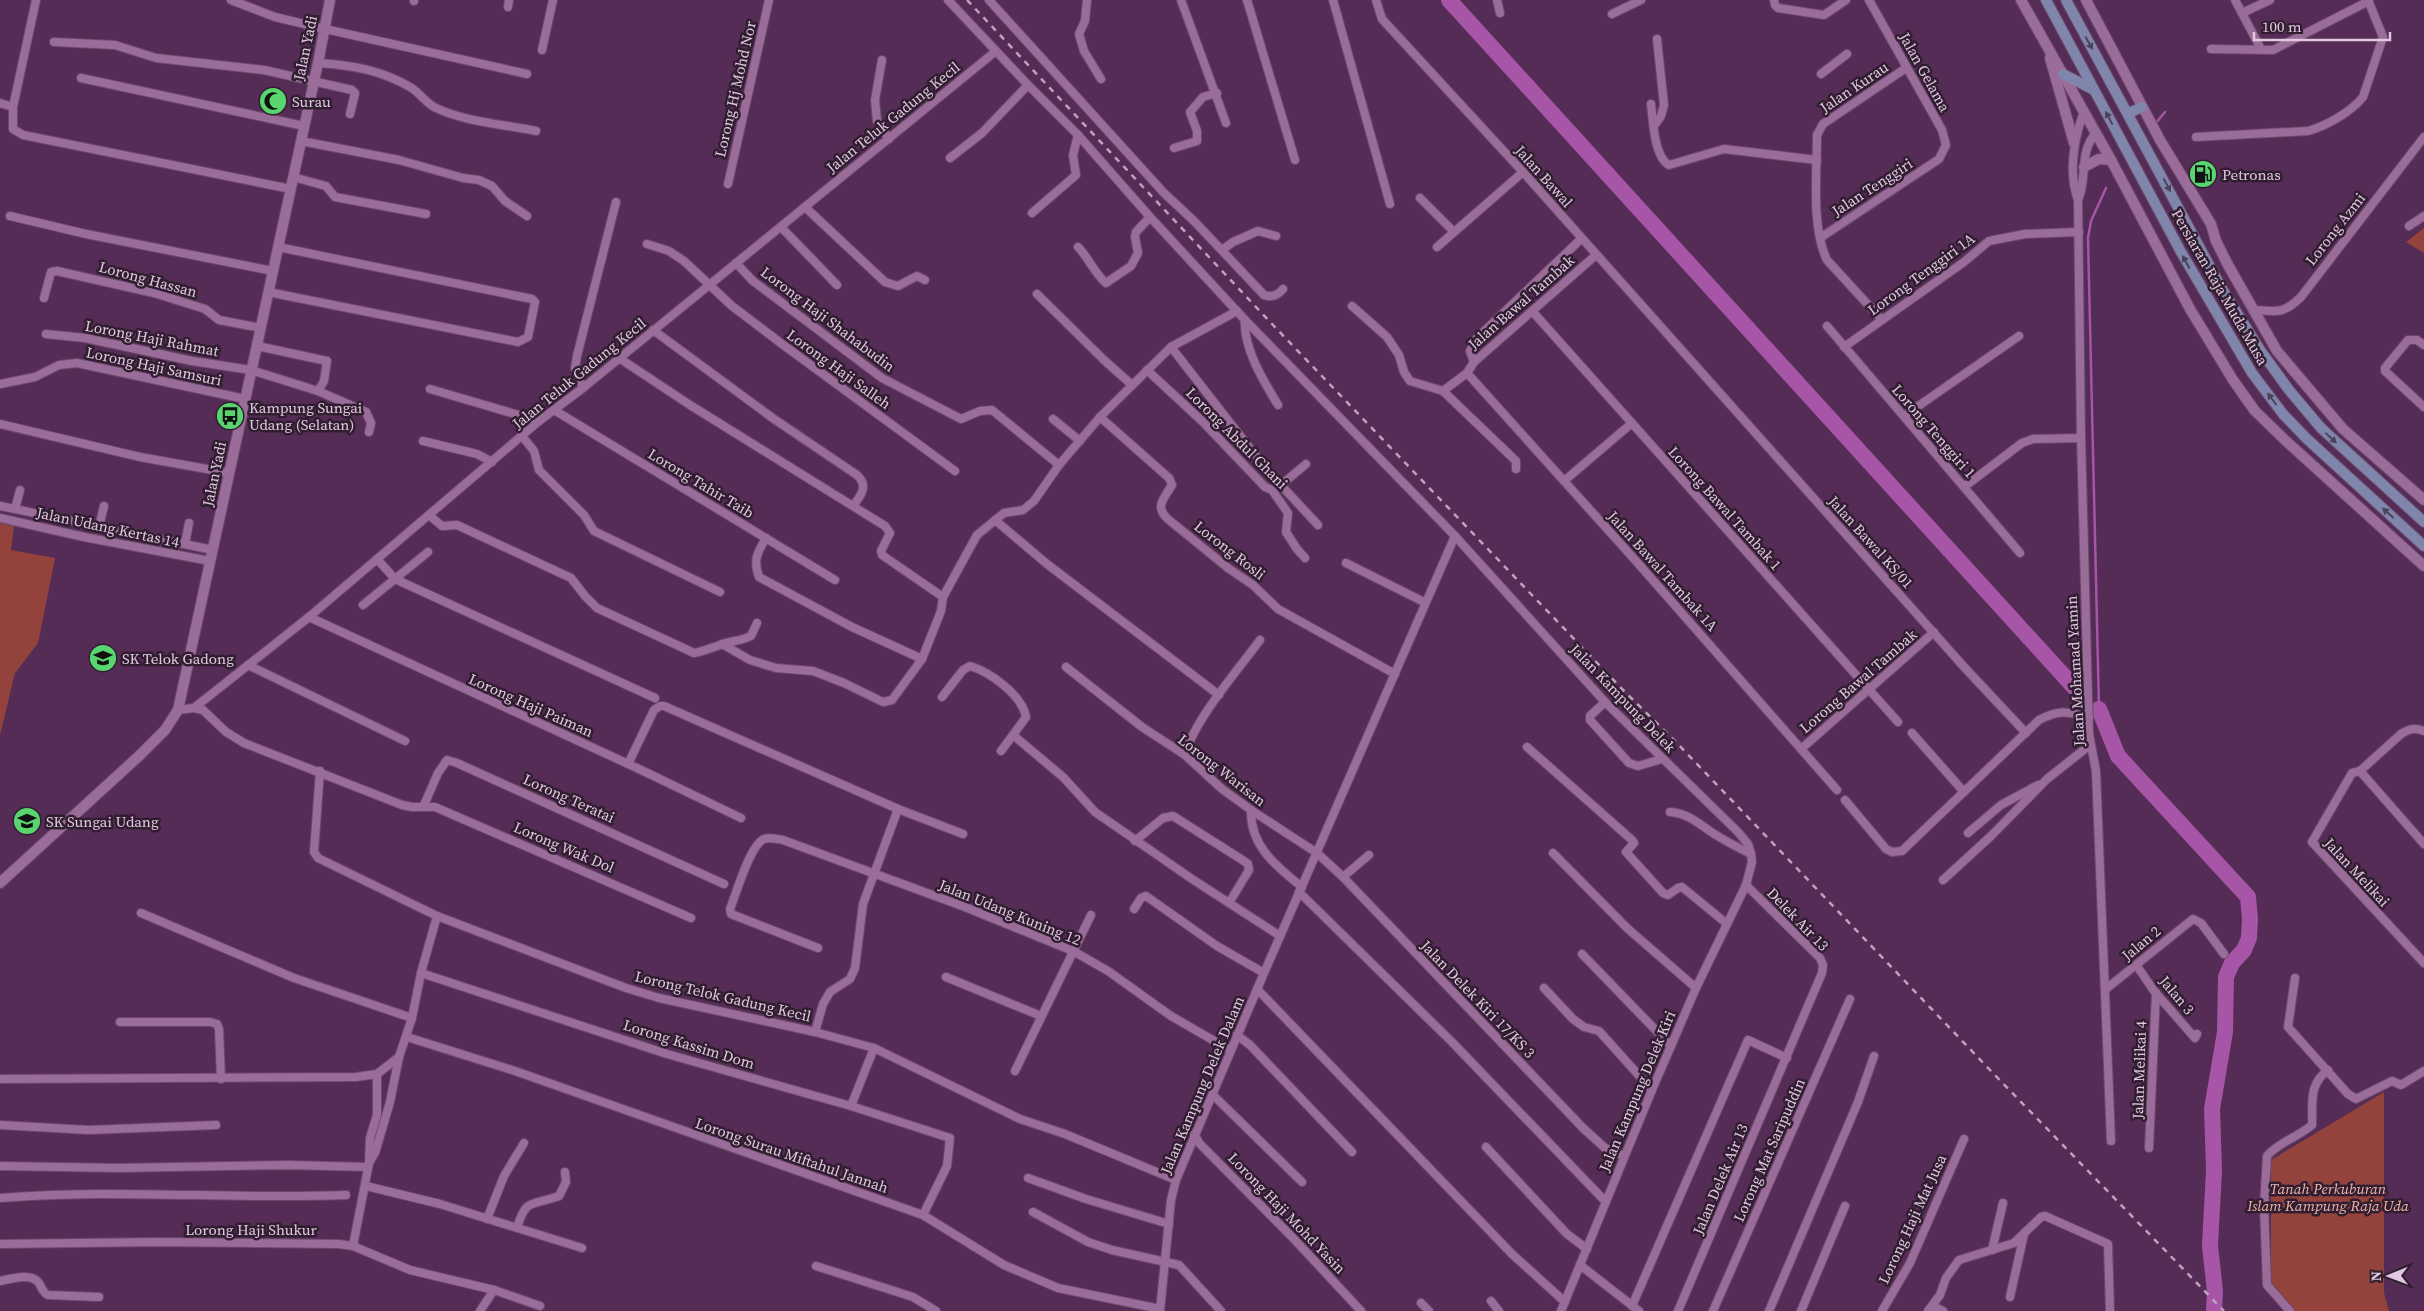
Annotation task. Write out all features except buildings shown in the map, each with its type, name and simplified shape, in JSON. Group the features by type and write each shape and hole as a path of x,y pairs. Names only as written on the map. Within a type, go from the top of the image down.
{"main road":[{"name":"Persiaran Raja Muda Musa","path":"2046,0 2181,252 2252,374 2283,414 2306,438 2424,546"},
{"name":"Persiaran Raja Muda Musa","path":"2066,0 2129,113 2222,289 2289,390 2321,428 2424,522"},
{"path":"2063,74 2094,90"},
{"path":"2129,113 2142,107"}],"street":[{"path":"36,0 13,107 12,129 23,135 290,189"},
{"path":"231,0 275,17 325,30 527,74"},
{"name":"Jalan Yadi","path":"0,883 140,755 165,730 178,710 330,0"},
{"path":"542,50 553,0"},
{"name":"Lorong Hj Mohd Nor","path":"728,184 769,0"},
{"path":"722,644 750,660 776,668 812,671 844,682 882,702 892,700 922,660 941,611 943,597 977,535 1004,513 1023,510 1034,501 1059,465 1100,417 1171,347 1236,311 1078,135 948,0"},
{"path":"989,0 1164,193 1196,222 1264,296 1269,297 1279,294 1283,289"},
{"path":"1087,0 1085,21 1079,34 1084,51 1101,79"},
{"path":"1181,0 1217,93 1226,122"},
{"path":"1247,0 1295,160"},
{"path":"1333,0 1390,204"},
{"name":"Jalan Bawal","path":"1376,0 1382,19 1523,172 1696,367"},
{"path":"1497,0 1500,13"},
{"path":"1612,14 1641,0"},
{"path":"1774,0 1778,8 1824,15 1846,0"},
{"name":"Jalan Gelama","path":"1869,0 1942,130 1946,145 1939,159"},
{"path":"2020,0 2084,111 2190,309 2232,380 2255,411 2424,566"},
{"path":"2086,0 2142,107 2211,224 2216,241 2228,264 2278,351 2343,429 2424,500"},
{"path":"2235,0 2261,49"},
{"path":"2242,14 2270,0"},
{"path":"2196,137 2308,131 2315,129 2356,106 2363,97 2383,37 2369,0 2273,50 2211,49"},
{"path":"1654,126 1661,116 1664,105 1657,39"},
{"path":"2045,41 2074,143"},
{"path":"54,42 115,45 156,58 264,70 313,83 354,91 350,114"},
{"name":"Jalan Teluk Gadung Kecil","path":"194,708 309,617 430,516 539,421 583,388 996,51"},
{"path":"1821,74 1847,54"},
{"path":"882,60 875,100 877,122 889,139"},
{"path":"318,63 354,65 374,71 400,81 420,93 432,106 452,114 536,131"},
{"name":"Jalan Kurau","path":"1882,320 1827,260 1820,238 1817,135 1823,124 1906,68"},
{"path":"81,78 304,126"},
{"path":"950,158 982,134 1028,85"},
{"path":"1174,148 1197,141 1197,131 1190,112 1203,98 1217,93"},
{"path":"0,103 13,107"},
{"path":"1651,104 1658,147 1669,166 1724,149 1817,160"},
{"name":"Jalan Mohamad Yamin","path":"2084,111 2074,143 2074,190 2078,200 2079,232 2080,438 2090,745 2096,771 2111,1141"},
{"name":"Jalan Mohamad Yamin","path":"2078,200 2082,192 2085,150 2096,133"},
{"path":"1032,213 1076,175 1073,155 1078,135"},
{"path":"301,141 400,160 463,178 479,180 492,186 505,201 527,216"},
{"name":"Lorong Azmi","path":"2254,310 2280,311 2288,309 2300,297 2423,142"},
{"name":"Jalan Tenggiri","path":"1820,238 1939,159"},
{"path":"2084,167 2099,159 2110,160"},
{"path":"1437,247 1523,172"},
{"path":"293,177 326,186 335,197 426,214"},
{"path":"1420,198 1454,232"},
{"path":"583,388 575,368 577,356 616,202"},
{"path":"805,207 885,282 898,286 917,276 925,280"},
{"path":"10,216 86,234 273,271"},
{"path":"2409,226 2424,216"},
{"path":"1078,247 1088,256 1098,276 1106,283 1131,266 1138,253 1136,232 1150,217"},
{"path":"781,226 837,284"},
{"path":"1222,250 1233,242 1258,231 1276,236"},
{"name":"Lorong Tenggiri 1A","path":"1844,347 1964,262 1989,241 2025,234 2079,232"},
{"path":"1474,362 1470,351 1477,338 1581,239"},
{"name":"Lorong Haji Salleh","path":"647,244 669,251 711,284 732,306 955,471"},
{"path":"268,292 518,342 528,337 535,302 532,299 278,247"},
{"name":"Jalan Bawal Tambak","path":"1443,391 1467,373 1474,362 1596,255"},
{"name":"Lorong Haji Shahabudin","path":"736,263 759,286 882,378 961,419 980,411 992,410 1059,465"},
{"name":"Lorong Hassan","path":"44,298 51,272 57,271 154,293 205,309 219,320 260,328"},
{"path":"1037,294 1132,385"},
{"path":"1352,306 1387,336 1399,355 1404,372 1410,381 1443,391 1516,461 1516,470"},
{"name":"Jalan Kampung Delek","path":"1236,311 1455,536 1605,702 1738,832 1748,844 1751,854"},
{"name":"Lorong Bawal Tambak 1","path":"1533,312 1898,722"},
{"path":"1245,320 1244,332 1256,364 1278,405"},
{"name":"Lorong Tenggiri 1","path":"1827,326 2020,553"},
{"path":"653,330 774,419 857,475 864,488 853,506"},
{"name":"Lorong Haji Rahmat","path":"46,334 86,338 192,361 251,370 318,391 366,412 370,424 369,432"},
{"path":"1904,416 2018,336"},
{"path":"2424,345 2417,340 2408,340 2385,368 2387,375 2424,407"},
{"path":"257,346 327,361 324,382 318,391"},
{"path":"1171,347 1281,485 1318,526"},
{"path":"620,358 690,405 885,526 890,533 881,551 882,555 943,597"},
{"name":"Lorong Haji Samsuri","path":"0,384 35,377 59,365 77,363 245,399"},
{"name":"Jalan Bawal KS/01","path":"1696,367 2026,733"},
{"name":"Lorong Abdul Ghani","path":"1147,370 1203,422 1265,487 1272,490 1288,513 1286,532 1297,550 1305,558"},
{"name":"Jalan Bawal Tambak 1A","path":"1467,373 1836,790"},
{"path":"430,389 539,421"},
{"name":"Lorong Tahir Taib","path":"554,410 835,580"},
{"name":"Lorong Rosli","path":"1100,417 1169,478 1172,486 1160,506 1161,513 1168,520 1228,568 1253,584 1278,608 1395,674"},
{"path":"1053,419 1080,441"},
{"path":"1564,481 1632,423"},
{"path":"0,424 140,457 229,473"},
{"path":"522,436 534,451 539,470 584,515 594,531 720,592"},
{"path":"1964,487 2027,441 2039,438 2080,438"},
{"path":"423,441 477,454 492,462"},
{"path":"1281,485 1306,464"},
{"path":"15,509 20,490"},
{"path":"0,506 213,550"},
{"path":"99,527 104,506"},
{"path":"430,516 442,526 457,525 571,578 597,608 694,653 710,651 722,644 733,643 751,636 757,623"},
{"name":"Jalan Udang Kertas 14","path":"0,518 84,537 210,561"},
{"path":"995,520 1047,564 1218,695"},
{"path":"185,544 189,524"},
{"name":"Jalan Kampung Delek Dalam","path":"1160,1310 1169,1224 1176,1180 1194,1134 1213,1095 1230,1050 1395,674 1424,602 1455,536"},
{"path":"766,538 754,563 759,577 852,627 922,660"},
{"path":"363,605 428,552"},
{"path":"377,559 395,579 654,698"},
{"path":"1346,563 1424,602"},
{"name":"Lorong Haji Paiman","path":"309,617 741,818"},
{"name":"Lorong Bawal Tambak","path":"1801,750 1934,632"},
{"path":"1185,755 1188,745 1218,695 1260,640"},
{"path":"248,665 405,741"},
{"path":"942,697 963,670 970,666 978,668 1013,692 1024,707 1026,717 1001,750"},
{"name":"Lorong Warisan","path":"1066,668 1142,727 1185,755 1222,789 1250,810 1317,853 1343,877"},
{"path":"1605,702 1590,716 1590,720 1629,763 1638,766 1662,759"},
{"path":"628,764 654,710 664,706 898,809 963,834"},
{"path":"178,710 194,708"},
{"name":"Lorong Wak Dol","path":"194,708 203,710 226,732 244,743 402,804 412,807 424,805 444,811 691,918"},
{"path":"1845,800 1886,849 1897,852 1902,851 2039,720 2057,712 2065,711 2089,717"},
{"path":"2424,732 2418,729 2408,730 2400,734 2360,771 2424,844"},
{"path":"1912,733 1964,792"},
{"path":"1014,735 1063,777 1095,812 1135,841 1280,936"},
{"path":"1943,880 1991,836 2042,784 2090,745"},
{"path":"1527,747 1632,840 1634,843 1626,852 1663,893 1668,895 1682,887 1726,923"},
{"name":"Lorong Teratai","path":"424,805 442,766 447,760 724,884"},
{"name":"Lorong Telok Gadung Kecil","path":"320,771 314,852 318,858 437,916 626,988 660,998 815,1032 874,1048 1014,1116 1064,1134 1176,1180"},
{"name":"Jalan Melikai","path":"2360,771 2352,773 2313,837 2312,846 2424,963"},
{"path":"1968,833 2001,805 2042,784"},
{"path":"815,1032 823,1004 830,992 850,979 855,968 860,944 860,920 898,809"},
{"path":"1250,810 1252,832 1257,843 1268,858 1452,1042 1604,1201"},
{"path":"1670,812 1688,816 1718,837 1751,854 1752,862 1746,885"},
{"path":"1135,841 1163,818 1173,816 1244,861 1248,864 1249,870 1229,903"},
{"name":"Jalan Udang Kuning 12","path":"818,948 731,914 730,909 754,848 762,840 768,838 783,840 965,907 1073,951 1108,971 1171,1016 1230,1050"},
{"path":"1552,853 1627,928 1696,988"},
{"path":"1343,877 1369,855"},
{"name":"Jalan Delek Kiri 17/KS 3","path":"1343,877 1583,1128 1605,1148 1624,1156"},
{"name":"Jalan Kampung Delek Kiri","path":"1561,1311 1587,1249 1604,1201 1696,988 1746,885"},
{"name":"Delek Air 13","path":"1746,885 1820,958 1823,965 1822,973 1787,1058"},
{"path":"1134,909 1141,898 1146,896 1218,946 1264,973"},
{"path":"141,913 294,978 412,1018"},
{"path":"1015,1072 1091,915"},
{"path":"369,1165 375,1153 390,1102 399,1057 407,1037 421,973 437,916"},
{"name":"Jalan 2","path":"2106,989 2193,919 2201,924 2224,954"},
{"path":"1582,954 1671,1046"},
{"name":"Jalan 3","path":"2136,966 2156,993 2195,1038 2198,1034"},
{"name":"Lorong Kassim Dom","path":"421,973 691,1062 851,1106 950,1138 947,1166 923,1215"},
{"path":"946,977 1041,1016"},
{"path":"2295,978 2288,1027 2356,1099 2392,1081 2401,1085 2409,1082 2424,1071"},
{"path":"1544,988 1573,1019 1584,1027 1599,1031 1652,1090"},
{"path":"1257,989 1505,1247 1565,1302"},
{"name":"Jalan Melikai 4","path":"2149,1148 2156,993"},
{"name":"Lorong Mat Saripuddin","path":"1713,1311 1850,999"},
{"path":"120,1022 210,1022 216,1024 219,1029 221,1079"},
{"path":"1237,1035 1250,1045 1352,1152"},
{"name":"Lorong Surau Miftahul Jannah","path":"407,1037 515,1071 923,1215 1004,1264 1058,1288 1160,1310"},
{"path":"1580,1265 1636,1309 1748,1040 1787,1058"},
{"path":"851,1106 874,1048"},
{"path":"1768,1311 1854,1111 1874,1056"},
{"path":"0,1079 322,1078 377,1074 399,1057"},
{"name":"Jalan Delek Air 13","path":"1678,1311 1787,1058"},
{"path":"2290,1311 2267,1285 2265,1171 2267,1156 2288,1139 2302,1134 2312,1125 2314,1086 2317,1078 2328,1070"},
{"path":"353,1246 366,1186 370,1138 377,1115 377,1074"},
{"path":"1213,1095 1302,1182"},
{"path":"0,1125 90,1130 216,1125"},
{"name":"Lorong Haji Mohd Yasin","path":"1194,1134 1200,1144 1294,1239 1361,1311"},
{"name":"Lorong Haji Mat Jusa","path":"1882,1311 1910,1263 1964,1139"},
{"path":"487,1219 504,1176 524,1143"},
{"path":"1486,1147 1567,1234 1587,1249"},
{"path":"0,1166 118,1168 369,1165"},
{"path":"517,1228 522,1211 528,1204 559,1196 566,1182 565,1172"},
{"path":"1028,1178 1086,1199 1169,1224"},
{"path":"366,1186 487,1219 582,1248"},
{"path":"0,1198 47,1194 274,1197 346,1195"},
{"path":"1992,1250 2002,1203"},
{"path":"1800,1311 1845,1206"},
{"path":"1033,1212 1088,1242 1179,1265 1221,1311"},
{"path":"1943,1311 1930,1309 1946,1278 1959,1260 2014,1242 2041,1217 2046,1216 2108,1244 2110,1311"},
{"path":"2010,1297 2024,1234"},
{"name":"Lorong Haji Shukur","path":"0,1244 293,1243 353,1246 410,1270 494,1290 540,1306"},
{"path":"816,1266 913,1297 936,1311"},
{"path":"0,1281 32,1277 38,1281 44,1293 48,1295 100,1298"},
{"path":"480,1311 494,1290"},
{"path":"1491,1301 1499,1311"},
{"path":"1421,1303 1429,1311"}],"green space":[{"path":"2424,228 2424,253 2406,242"},
{"path":"0,523 14,525 11,550 55,558 38,643 15,673 0,735"},
{"name":"Tanah Perkuburan Islam Kampung Raja Uda","path":"2384,1092 2384,1293 2389,1311 2294,1311 2271,1285 2271,1160"}],"waterway":[{"path":"1449,0 2074,687"},
{"path":"2155,124 2165,112"},
{"path":"2099,709 2088,238 2091,221 2106,188"},
{"path":"2099,709 2118,756 2248,897 2249,938 2244,950 2232,963 2226,977 2225,1032 2212,1109 2214,1170 2210,1246 2215,1291 2214,1311"}],"railway":[{"path":"967,0 1272,324 2224,1311"}],"place":[{"name":"Surau","path":"273,101"},
{"name":"Petronas","path":"2203,174"},
{"name":"Kampung Sungai Udang (Selatan)","path":"230,416"},
{"name":"SK Telok Gadong","path":"103,658"},
{"name":"SK Sungai Udang","path":"27,821"}]}
